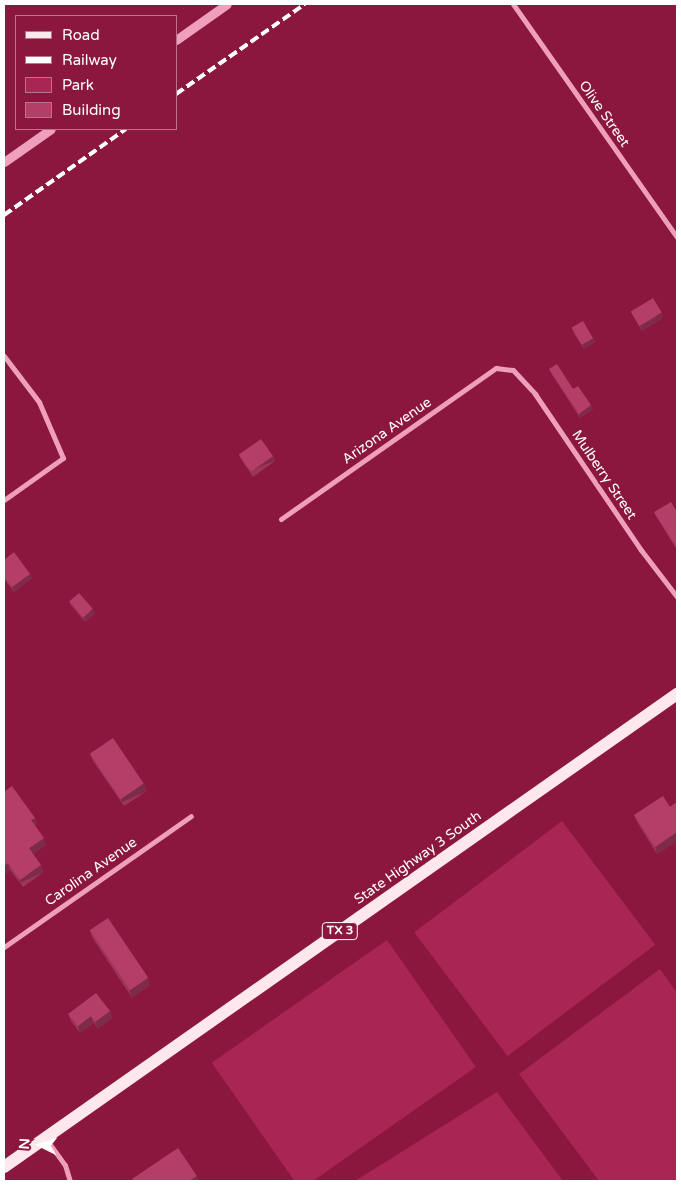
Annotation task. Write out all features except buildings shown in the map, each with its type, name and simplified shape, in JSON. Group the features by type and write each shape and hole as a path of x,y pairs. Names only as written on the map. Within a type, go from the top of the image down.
{"main road":[{"name":"State Highway 3 South","path":"4,1167 677,694"}],"street":[{"path":"178,39 228,4"},
{"name":"Olive Street","path":"513,4 677,237"},
{"path":"4,162 50,130"},
{"path":"4,356 39,402 63,458 4,500"},
{"name":"Arizona Avenue","path":"281,518 496,368 508,369"},
{"name":"Mulberry Street","path":"508,369 513,370 535,394 641,550 677,597"},
{"name":"Carolina Avenue","path":"4,947 191,816"},
{"path":"46,1138 65,1165 70,1181"}],"green space":[{"path":"562,821 655,945 508,1056 414,932"},
{"path":"387,940 476,1067 313,1181 295,1181 212,1063"},
{"path":"660,969 677,993 677,1181 599,1181 519,1074"},
{"path":"497,1092 563,1181 355,1181"}],"railway":[{"path":"178,93 305,4"},
{"path":"4,215 125,130"}]}
